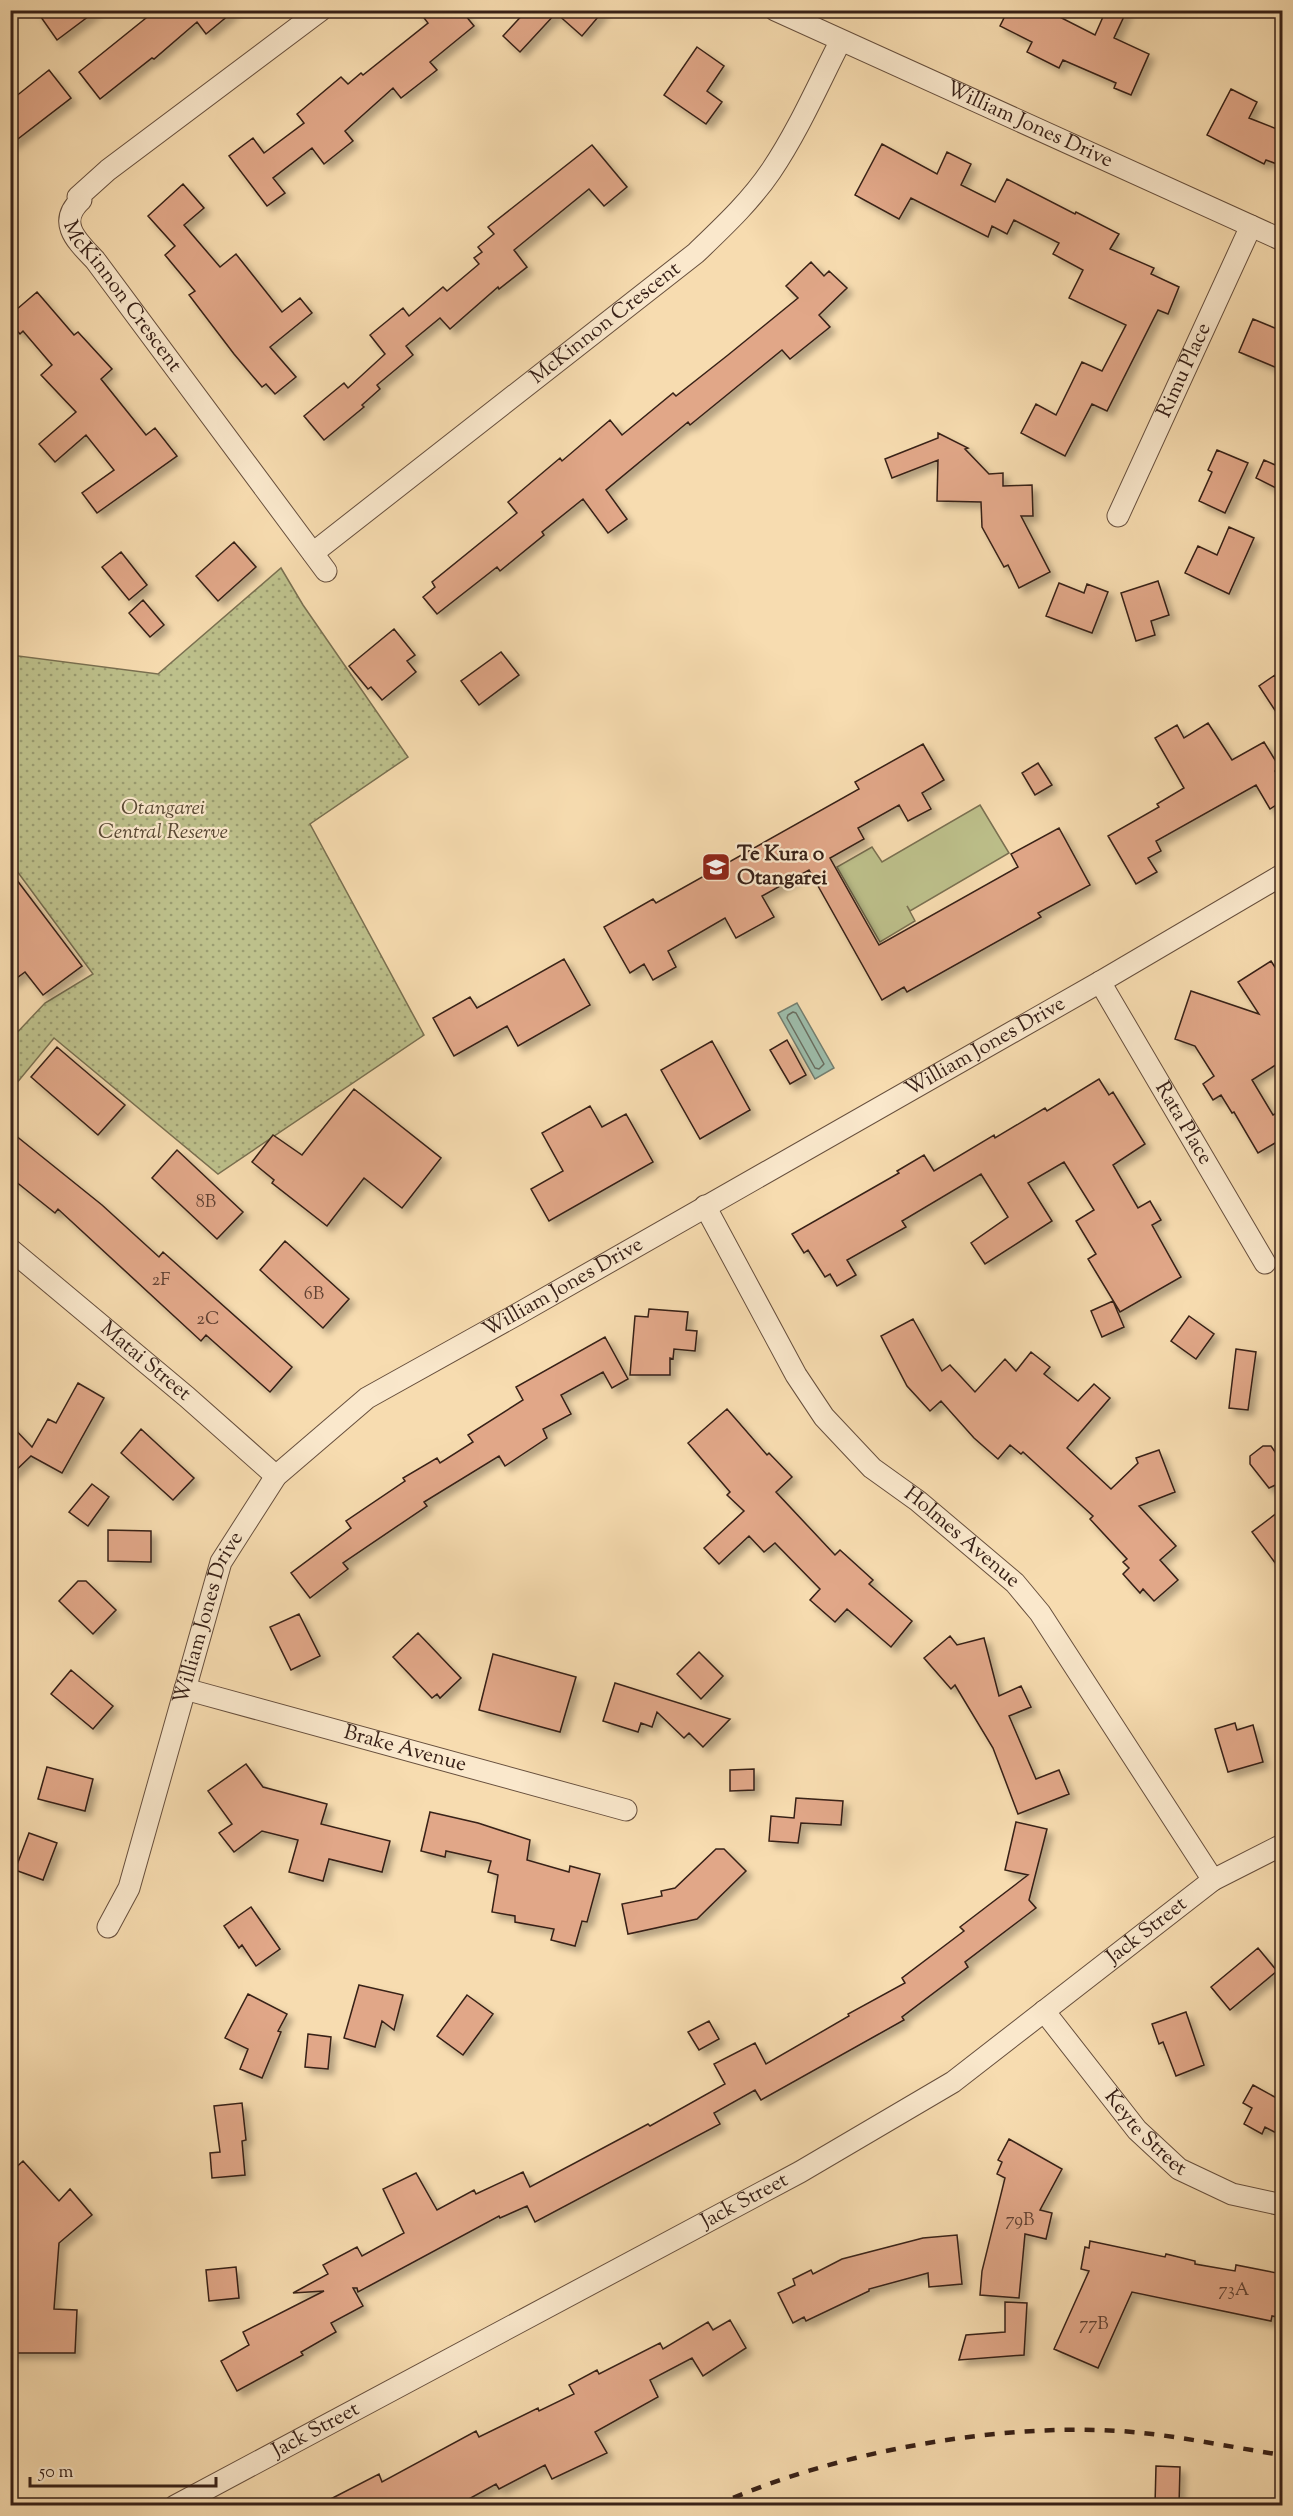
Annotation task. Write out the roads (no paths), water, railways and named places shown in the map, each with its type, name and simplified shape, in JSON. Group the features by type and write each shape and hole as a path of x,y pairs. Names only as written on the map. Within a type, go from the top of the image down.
{"street":[{"name":"McKinnon Crescent","path":"321,10 108,170 78,197 81,200 74,207 69,227 72,236 94,260 326,571"},
{"name":"William Jones Drive","path":"775,10 840,42 1282,240"},
{"name":"McKinnon Crescent","path":"314,553 696,252 735,215 770,172 799,122 840,42"},
{"name":"Rimu Place","path":"1119,516 1251,226"},
{"name":"William Jones Drive","path":"108,1927 129,1888 221,1562 276,1476 367,1398 1100,982 1282,874"},
{"name":"Rata Place","path":"1100,982 1265,1263"},
{"name":"Holmes Avenue","path":"705,1206 796,1375 824,1417 872,1468 918,1501 1015,1583 1040,1613 1213,1880"},
{"name":"Matai Street","path":"10,1249 188,1397 276,1476"},
{"name":"Brake Avenue","path":"185,1689 626,1810"},
{"name":"Jack Street","path":"175,2505 800,2172 953,2082 1213,1880 1282,1845"},
{"name":"Keyte Street","path":"1044,2011 1137,2130 1179,2169 1232,2194 1282,2205"}],"water":[{"path":"797,1003 834,1068 815,1079 778,1013"}],"railway":[{"path":"715,2506 762,2486 813,2469 868,2455 982,2435 1092,2430 1143,2433 1282,2455"}],"place":[{"name":"Te Kura o Otangarei","path":"716,867"}],"park label":[{"name":"Otangarei Central Reserve","path":"163,821"}]}
